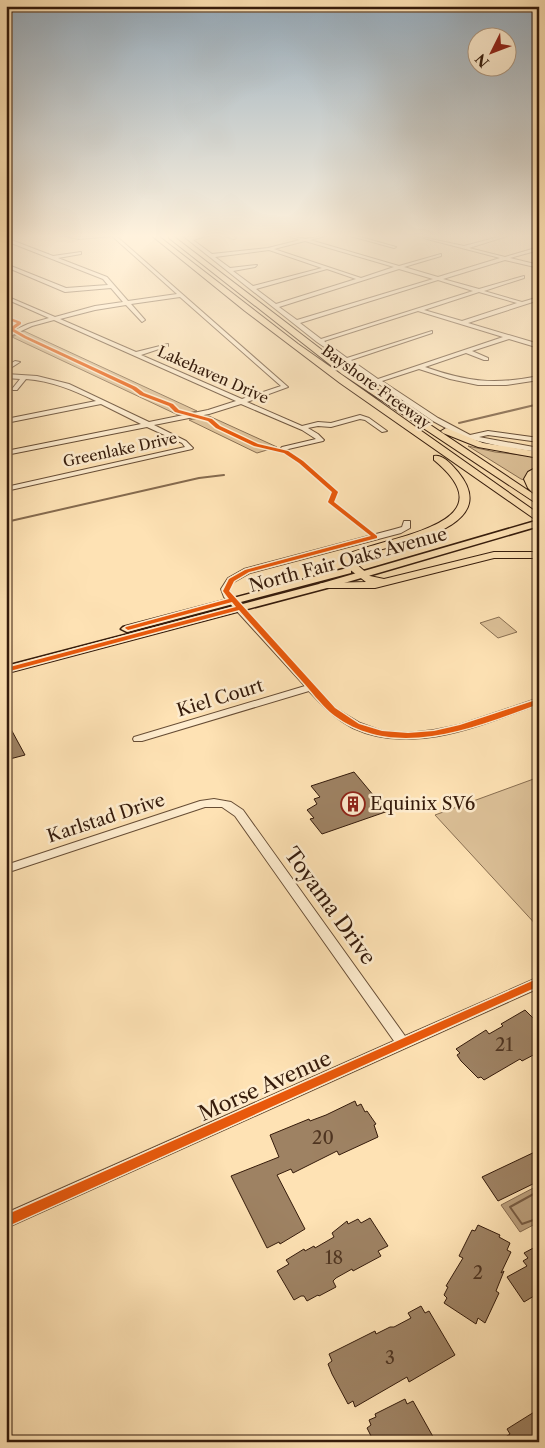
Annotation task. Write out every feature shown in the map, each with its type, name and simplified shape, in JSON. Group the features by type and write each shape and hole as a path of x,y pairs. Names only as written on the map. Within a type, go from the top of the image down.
{"highway":[{"name":"Bayshore Freeway","path":"238,303 286,341 416,434 539,518"},
{"name":"Bayshore Freeway","path":"255,303 317,351 399,409 539,502"},
{"path":"399,409 467,441 491,448 539,455"},
{"path":"384,583 373,581 358,572 348,563 348,558 353,554 428,533 450,521 462,507 464,493 460,481 421,445 416,434"},
{"path":"539,469 531,474 529,479 531,485 539,493"},
{"path":"323,586 368,586 478,557 510,554 539,555"}],"main road":[{"name":"North Fair Oaks Avenue","path":"6,661 466,546 539,523"},
{"name":"North Fair Oaks Avenue","path":"6,670 235,604 323,586 358,572"}],"street":[{"name":"Lakehaven Drive","path":"19,303 272,415 280,421 301,428"},
{"path":"6,336 30,325 54,318 124,303"},
{"path":"127,303 142,320"},
{"path":"6,452 209,412 285,387 189,303"},
{"path":"271,303 319,341 377,382 455,430 495,444 539,450"},
{"path":"275,306 286,303"},
{"path":"296,322 359,303"},
{"path":"319,341 441,303"},
{"path":"462,323 521,303"},
{"path":"418,310 539,346"},
{"path":"346,360 430,332"},
{"path":"377,382 508,337"},
{"path":"137,354 166,346"},
{"path":"466,351 486,359"},
{"path":"6,368 17,362"},
{"path":"420,367 459,381 479,385 502,385 539,378"},
{"path":"6,376 48,379 67,385 147,424"},
{"path":"14,389 25,377"},
{"path":"6,421 102,402"},
{"path":"301,428 318,424 331,425 360,418 367,419 384,431"},
{"name":"Greenlake Drive","path":"6,488 190,448 189,445 147,424"},
{"path":"284,448 321,440 301,428"},
{"path":"471,437 488,432 539,440"},
{"path":"406,523 406,528 398,531 247,571 231,580 226,586 227,594 332,710 347,720 371,731 399,736 423,736 447,732 539,701"},
{"name":"Kiel Court","path":"138,739 311,688"},
{"name":"Karlstad Drive","path":"6,869 218,801"},
{"name":"Toyama Drive","path":"218,801 233,808 239,814 403,1043"},
{"name":"Morse Avenue","path":"6,1221 539,982"}],"shaded area":[{"path":"24,331 197,411 178,415 12,337"},
{"path":"209,416 277,447 257,453 189,420"},
{"path":"468,446 495,452 539,457 539,467 524,480"},
{"path":"499,617 517,632 498,638 480,623"},
{"path":"539,777 539,928 435,815"}],"water":[{"path":"539,1185 539,1222 520,1232 501,1205"}],"building":[{"path":"6,720 25,755 6,760"},
{"name":"Equinix SV6","path":"354,772 379,802 386,800 394,809 322,834 310,819 314,818 307,810 317,804 314,799 320,797 311,786"},
{"path":"525,1010 539,1024 539,1052 522,1061 520,1059 484,1080 481,1077 478,1078 461,1061 457,1055 460,1053 456,1049 486,1030 489,1034 503,1026 501,1024"},
{"path":"355,1101 357,1106 361,1104 365,1112 367,1111 376,1124 374,1125 378,1137 339,1155 337,1151 293,1173 291,1169 277,1175 305,1229 280,1244 279,1242 267,1248 231,1176 279,1157 270,1135 309,1119 310,1121 326,1115"},
{"path":"539,1150 539,1181 498,1201 482,1177"},
{"path":"370,1218 388,1246 378,1251 381,1256 336,1278 333,1281 336,1287 319,1296 307,1301 304,1296 294,1300 277,1271 289,1264 286,1260 304,1249 305,1251 314,1246 315,1248 334,1237 332,1233 347,1221 348,1224 358,1219 361,1223"},
{"path":"478,1225 500,1235 499,1237 510,1243 507,1250 511,1252 501,1273 504,1271 496,1291 499,1293 485,1323 478,1318 476,1324 444,1303 447,1298 444,1295 448,1287 446,1286 463,1258 459,1256 472,1230 475,1231"},
{"path":"539,1245 539,1293 524,1302 507,1277 527,1266 523,1261 528,1258 524,1253"},
{"path":"421,1306 425,1313 429,1311 455,1355 409,1382 407,1377 355,1407 353,1401 348,1404 328,1364 332,1361 329,1354 375,1331 376,1334 394,1327 411,1318 408,1313"},
{"path":"405,1399 407,1404 413,1401 436,1442 374,1442 367,1428 371,1425 369,1420 376,1417 375,1414"},
{"path":"539,1409 539,1442 498,1442 510,1434 507,1429"}],"waterway":[{"path":"459,423 539,404"},
{"path":"6,522 199,478 224,475"}],"cycle path":[{"path":"6,317 20,323 11,329 25,337 134,388 142,394 171,405 177,411 210,420 218,427 256,445 286,452 301,462 335,492 331,502 375,537"},
{"path":"375,537 247,571 231,580 226,591 332,710 356,725 381,734 408,736 434,733 488,719 539,701"},
{"path":"128,628 231,600"},
{"path":"6,670 239,608"},
{"path":"6,1221 539,982"}],"place":[{"name":"Equinix SV6","path":"353,804"}]}
